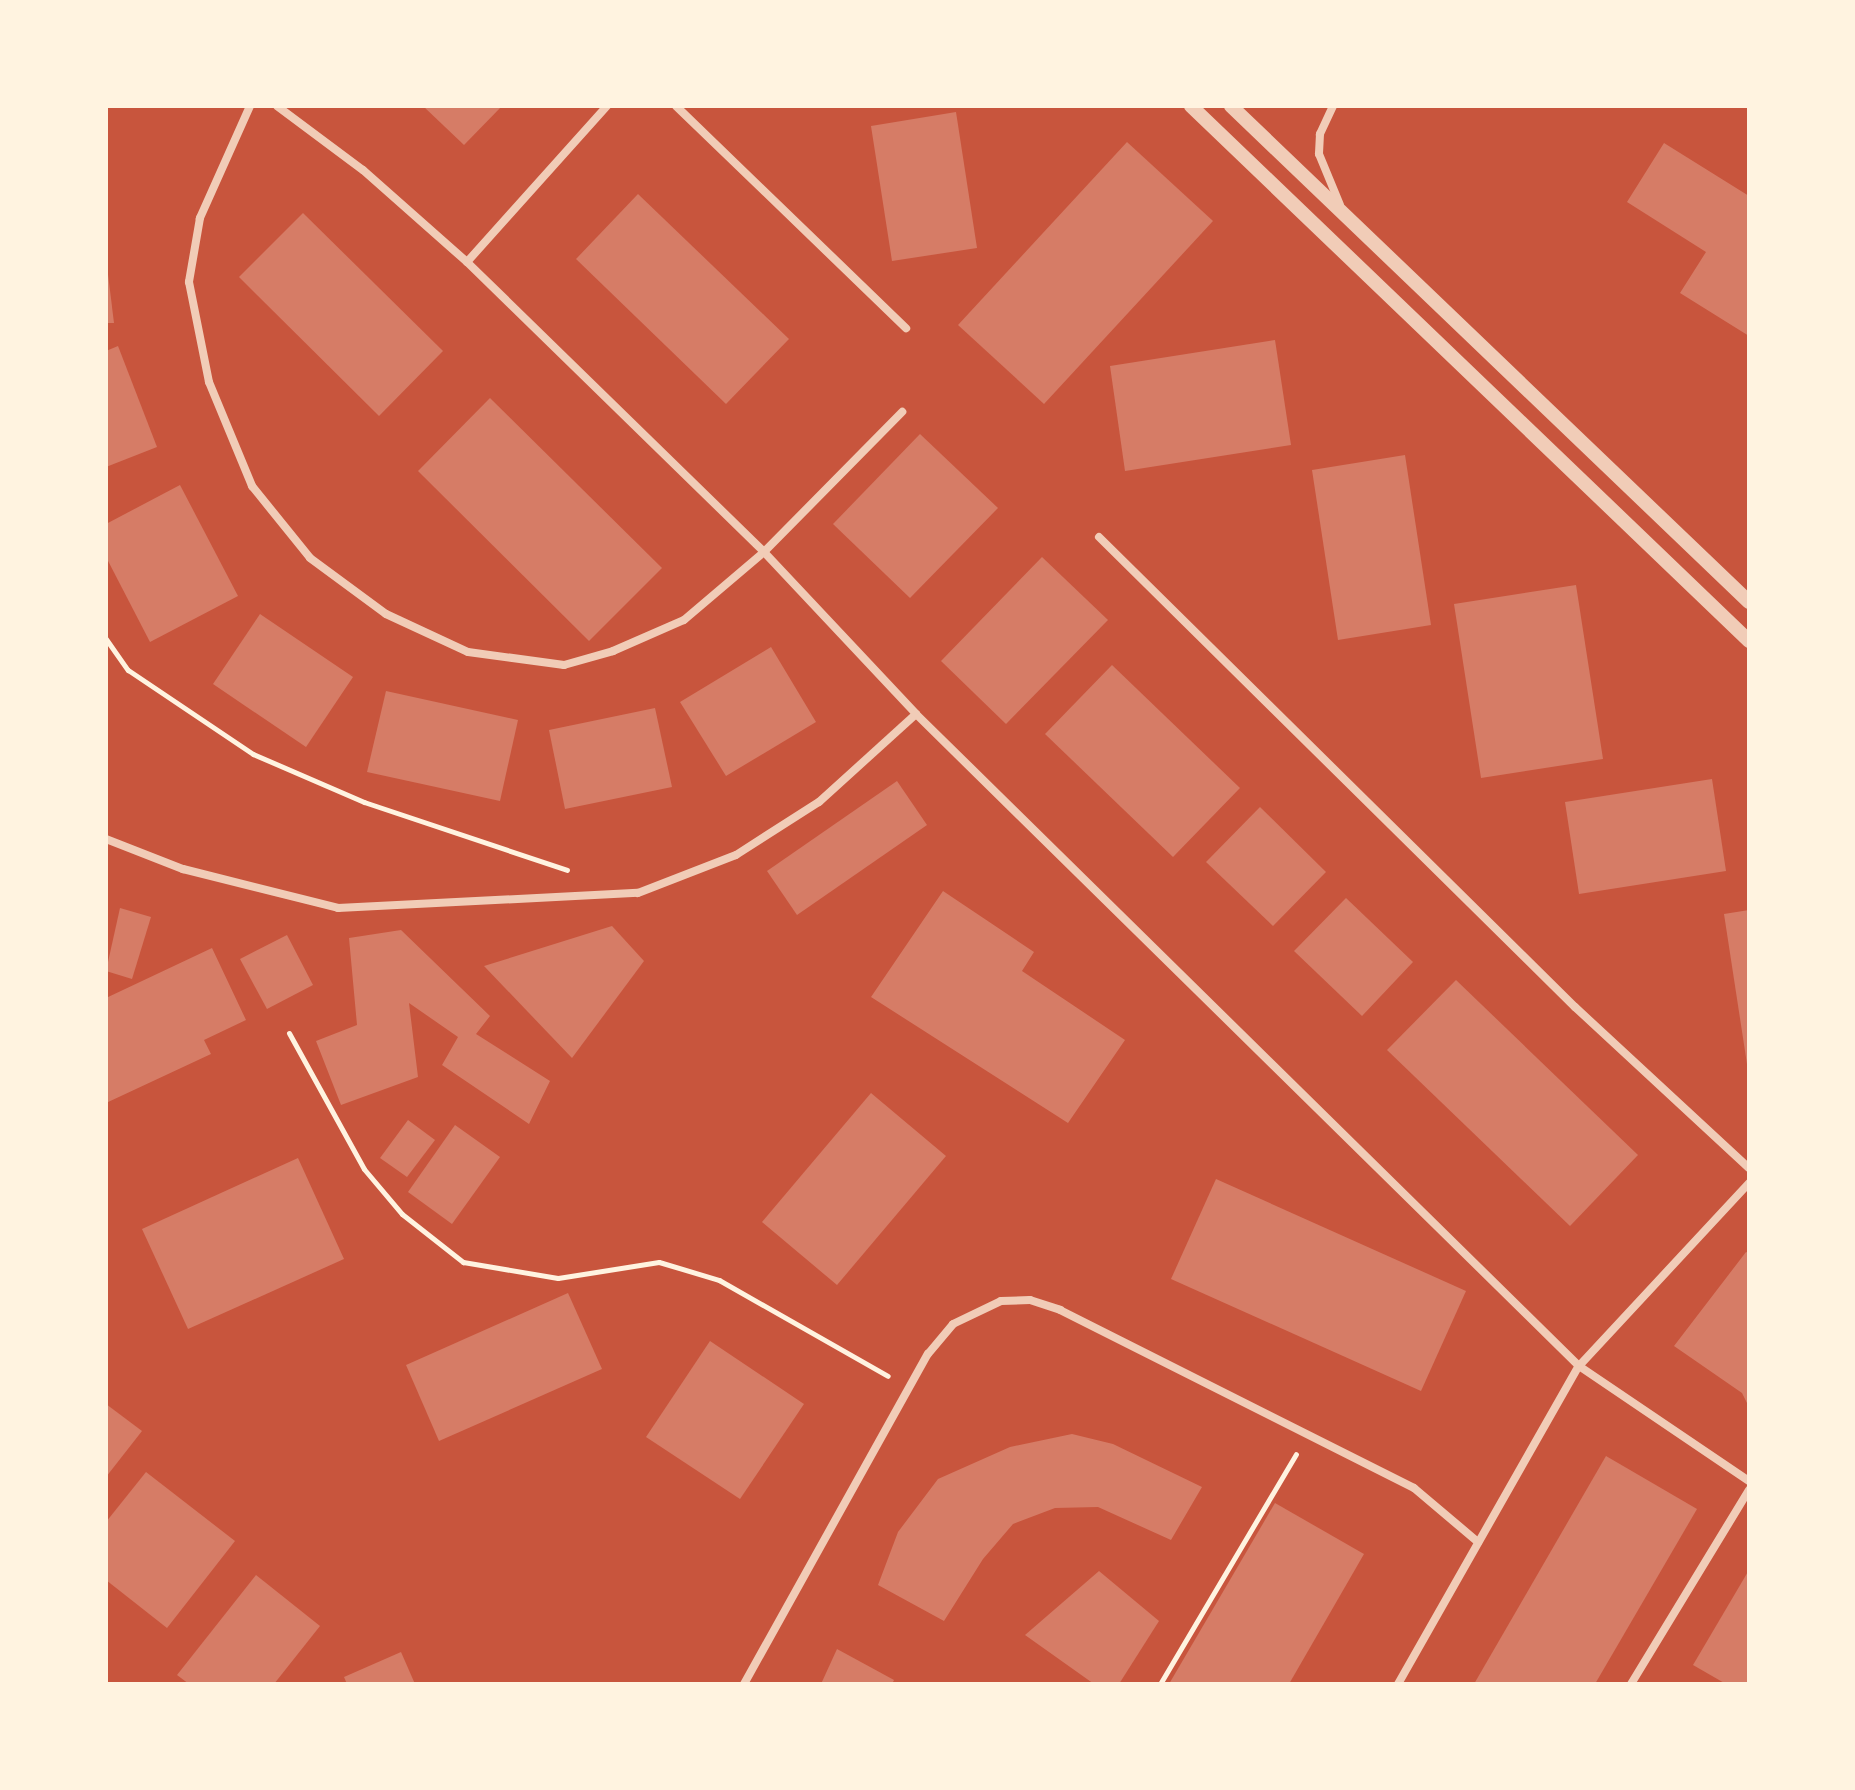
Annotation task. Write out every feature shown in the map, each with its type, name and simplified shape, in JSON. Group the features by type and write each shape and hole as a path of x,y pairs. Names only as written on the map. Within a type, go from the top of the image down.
{"street":[{"path":"250,106 200,218 189,282 209,382 252,486 310,558 386,614 468,652 564,665 613,651 684,620 764,552 902,412"},
{"path":"277,106 363,170 467,262 764,552 916,714 1579,1366 1749,1481"},
{"path":"467,262 607,106"},
{"path":"676,106 906,328"},
{"path":"1191,106 1749,641"},
{"path":"1231,106 1749,602"},
{"path":"1333,106 1320,134 1319,154 1346,217"},
{"path":"1099,537 1575,1007 1749,1168"},
{"path":"106,839 183,869 338,908 638,893 748,848 819,802 916,714"},
{"path":"1398,1684 1579,1366 1749,1183"},
{"path":"744,1684 909,1388 953,1324 1001,1301 1030,1300 1414,1488 1478,1542"},
{"path":"1631,1684 1749,1490"}],"path":[{"path":"106,639 128,670 253,754 364,802 579,874"},
{"path":"289,1033 364,1169 402,1214 463,1262 558,1278 659,1262 719,1280 909,1388"},
{"path":"1160,1684 1308,1435"}],"building":[{"path":"423,106 502,106 464,145"},
{"path":"956,112 977,248 892,261 871,126"},
{"path":"1127,142 1213,221 1044,404 958,325"},
{"path":"1664,143 1749,196 1749,336 1680,293 1706,252 1627,202"},
{"path":"638,194 789,339 726,404 576,259"},
{"path":"303,213 443,351 379,416 239,277"},
{"path":"106,258 114,323 106,323"},
{"path":"1275,340 1291,445 1125,471 1110,366"},
{"path":"118,346 157,447 106,467 106,351"},
{"path":"490,398 662,568 589,641 418,471"},
{"path":"920,434 998,508 910,598 833,524"},
{"path":"1405,455 1431,625 1338,640 1312,470"},
{"path":"180,485 238,596 150,642 106,557 106,524"},
{"path":"1042,557 1108,620 1006,724 941,661"},
{"path":"1576,585 1603,759 1481,778 1454,604"},
{"path":"260,614 353,677 306,747 213,684"},
{"path":"771,647 816,722 726,776 680,702"},
{"path":"1112,665 1240,788 1173,857 1045,734"},
{"path":"386,691 518,720 500,801 367,772"},
{"path":"655,708 672,787 565,809 549,730"},
{"path":"1712,779 1726,871 1579,894 1565,802"},
{"path":"897,781 927,825 797,915 767,871"},
{"path":"1260,807 1326,872 1273,926 1206,862"},
{"path":"943,891 1034,952 1022,971 1125,1040 1068,1123 871,997"},
{"path":"1346,898 1413,962 1362,1016 1294,951"},
{"path":"120,908 151,917 132,979 106,971"},
{"path":"1749,910 1749,1064 1747,1064 1724,914"},
{"path":"612,926 644,961 572,1058 484,966"},
{"path":"401,930 490,1016 476,1034 550,1081 529,1124 442,1065 458,1037 409,1003 418,1077 341,1105 316,1041 357,1025 349,938"},
{"path":"287,935 313,985 267,1009 240,959"},
{"path":"212,948 246,1020 204,1040 211,1054 106,1103 106,998"},
{"path":"1456,980 1638,1155 1570,1226 1387,1050"},
{"path":"871,1093 946,1156 837,1285 762,1222"},
{"path":"408,1120 435,1140 407,1177 380,1158"},
{"path":"455,1125 500,1157 452,1224 408,1192"},
{"path":"298,1158 344,1259 188,1329 142,1229"},
{"path":"1216,1179 1466,1291 1421,1391 1171,1279"},
{"path":"1746,1252 1749,1253 1749,1407 1742,1393 1674,1346"},
{"path":"568,1293 602,1369 439,1441 406,1365"},
{"path":"710,1341 804,1404 740,1499 646,1437"},
{"path":"106,1404 142,1431 106,1477"},
{"path":"1072,1434 1113,1444 1202,1487 1171,1540 1098,1507 1055,1508 1013,1524 983,1559 944,1621 878,1585 898,1532 938,1479 1010,1447"},
{"path":"1606,1456 1697,1509 1595,1684 1474,1684"},
{"path":"146,1472 235,1541 167,1628 106,1580 106,1522"},
{"path":"1275,1503 1364,1554 1289,1684 1169,1684"},
{"path":"1749,1570 1749,1684 1726,1684 1693,1665"},
{"path":"1099,1571 1159,1621 1119,1684 1094,1684 1025,1635"},
{"path":"256,1575 320,1626 274,1684 189,1684 177,1675"},
{"path":"837,1649 894,1680 892,1684 821,1684"},
{"path":"401,1652 415,1684 347,1684 344,1677"}]}
